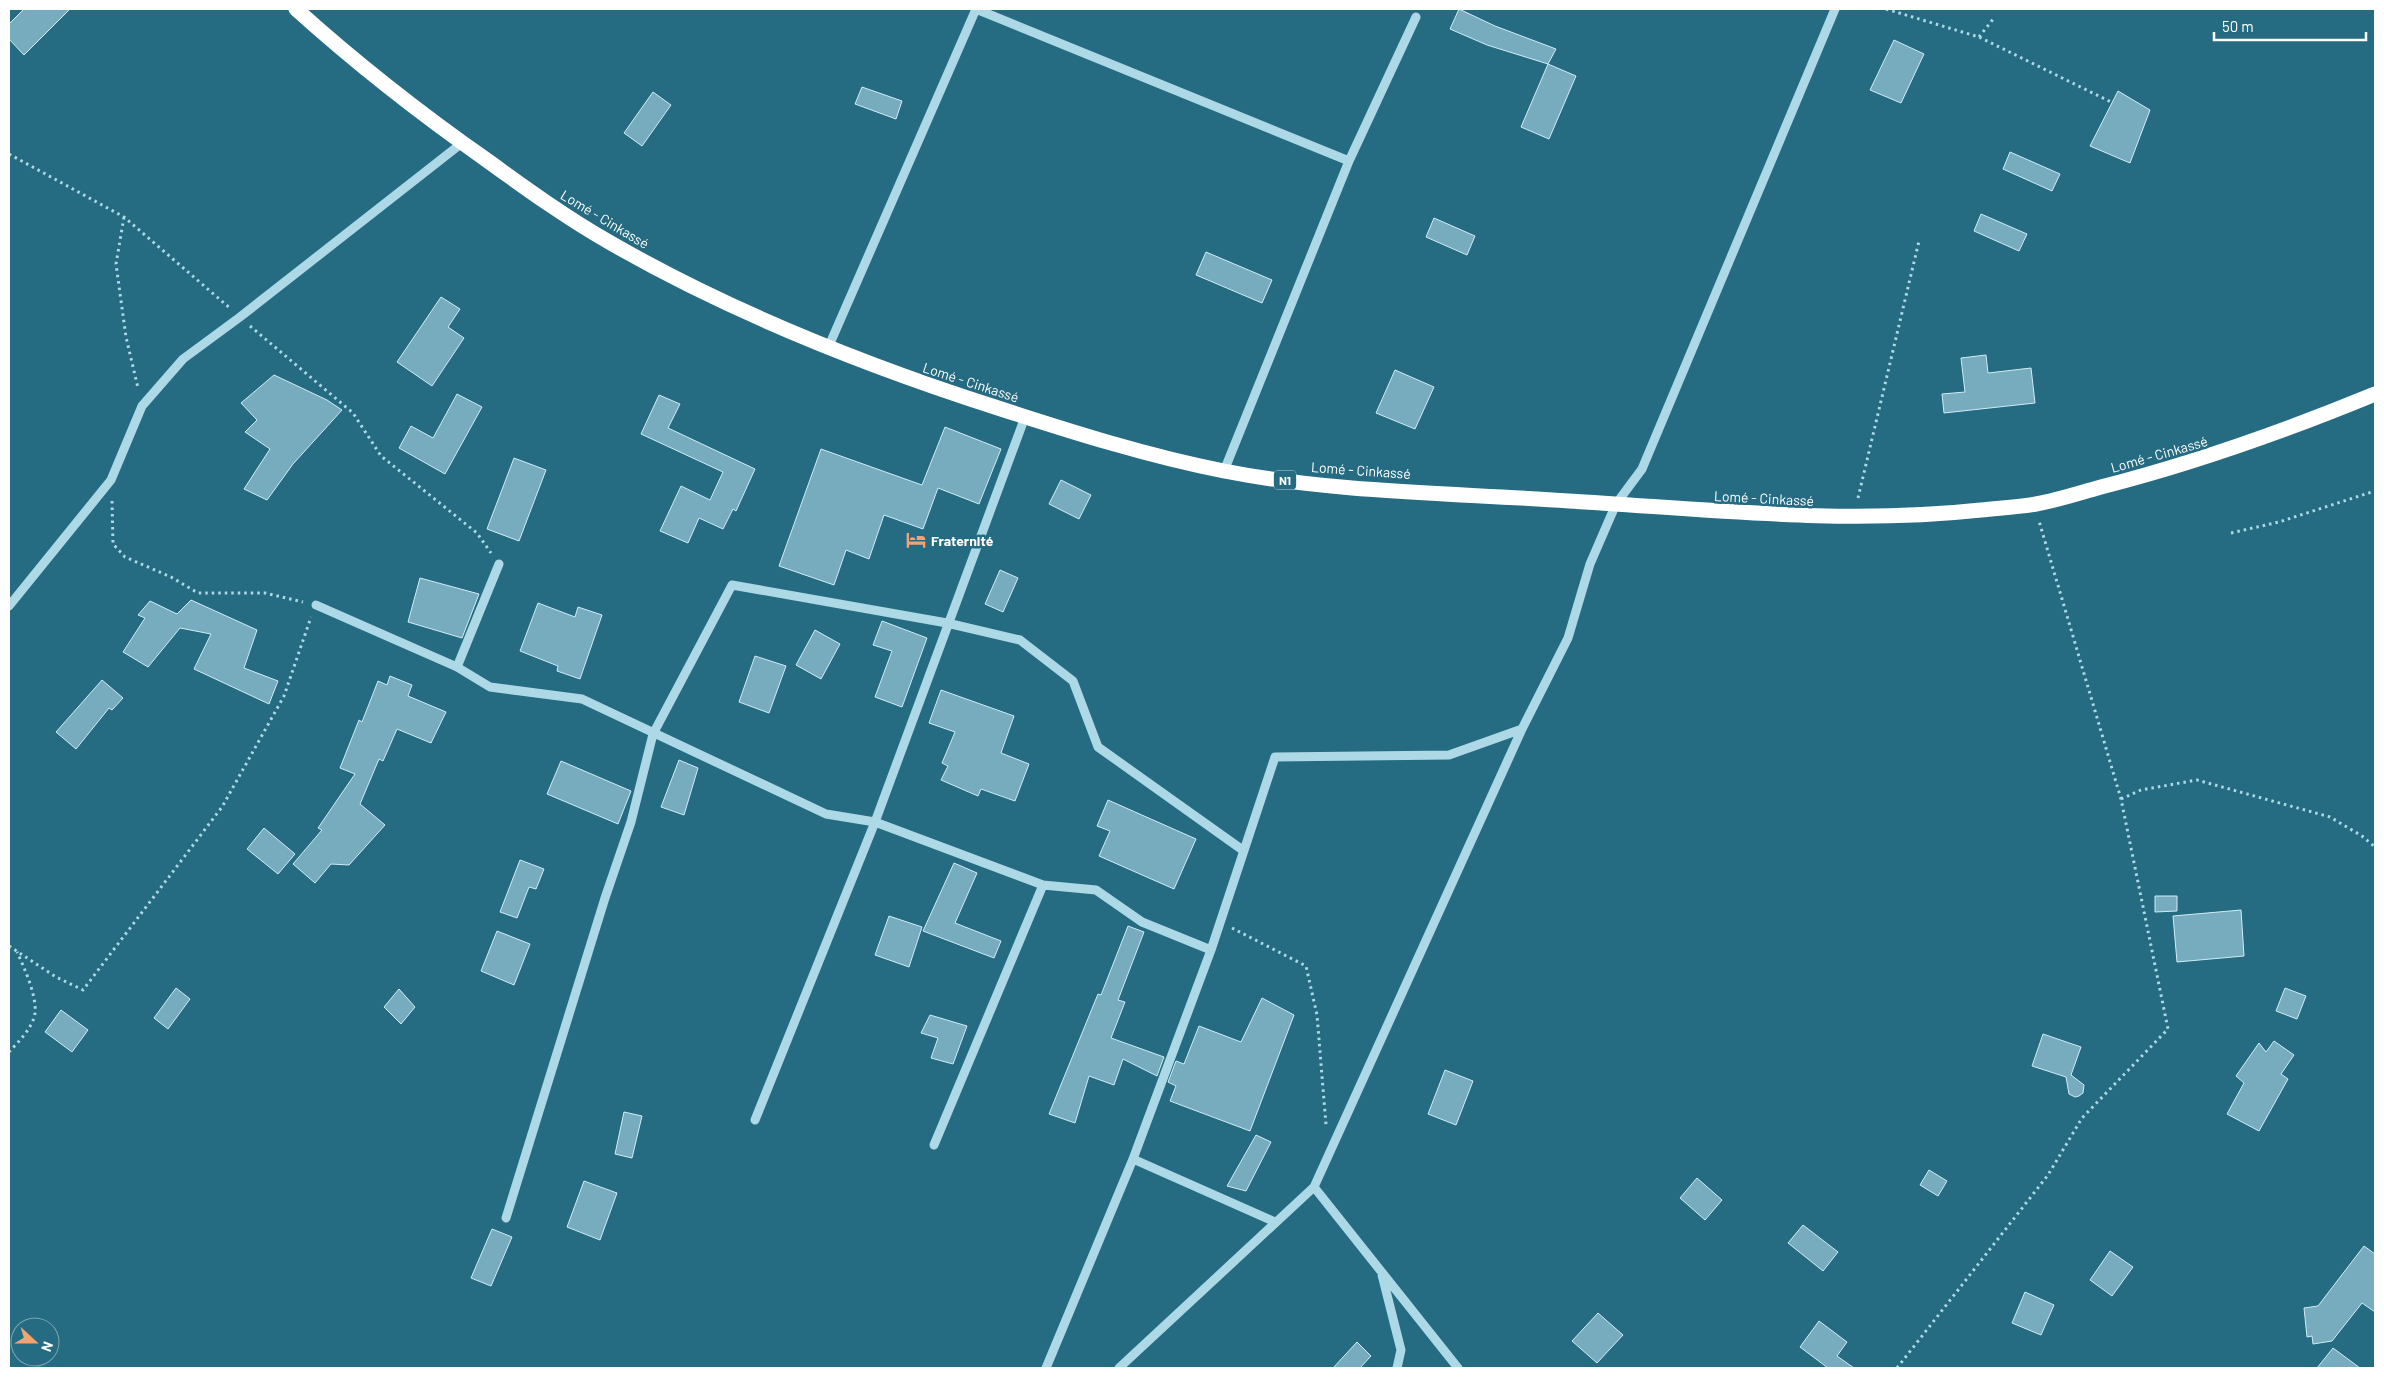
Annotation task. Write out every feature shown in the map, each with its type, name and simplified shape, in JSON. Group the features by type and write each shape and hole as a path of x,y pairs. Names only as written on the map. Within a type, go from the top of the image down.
{"highway":[{"name":"Lomé - Cinkassé","path":"296,9 345,53 462,143 537,197 606,241 745,312 828,348 922,384 1140,451 1224,471 1277,480 1344,487 1714,512 1853,518 1939,515 2034,504 2144,476 2222,453 2375,394"}],"street":[{"path":"828,348 976,9 1349,160"},
{"path":"1119,1368 1274,1222 1314,1187 1522,729 1568,638 1590,564 1616,504 1642,469 1835,9"},
{"path":"1224,471 1349,160 1416,17"},
{"path":"9,606 111,480 142,406 183,359 240,317 462,143"},
{"path":"755,1120 875,822 947,622 1025,417"},
{"path":"457,667 499,564"},
{"path":"506,1218 605,898 631,822 653,734 732,585 947,622 1020,640 1073,680 1098,747 1244,851"},
{"path":"316,605 457,667 490,687 582,699 826,814 875,822 1043,885 1096,890 1142,922 1211,950"},
{"path":"1046,1368 1133,1159 1211,950 1274,757 1449,755 1522,729"},
{"path":"934,1145 1043,885"},
{"path":"1133,1159 1274,1222"},
{"path":"1314,1187 1458,1368"},
{"path":"1380,1270 1401,1350 1397,1368"}],"path":[{"path":"1886,9 1979,37 2111,102"},
{"path":"1979,37 1994,18"},
{"path":"9,154 124,216 353,413 382,456 477,533 499,564"},
{"path":"124,216 116,264 126,337 142,406"},
{"path":"1853,518 1919,241"},
{"path":"9,946 56,977 82,990 222,807 284,696 316,605 265,593 198,594 171,577 125,557 113,544 111,480"},
{"path":"2231,533 2279,522 2375,491"},
{"path":"1897,1368 2048,1175 2082,1118 2168,1029 2121,799 2034,504"},
{"path":"2121,799 2141,790 2197,780 2330,818 2362,836 2375,847"},
{"path":"1220,922 1306,966 1317,1015 1326,1128"},
{"path":"9,1052 24,1036 35,1013 29,979 17,951"}],"building":[{"path":"24,9 70,9 24,55 9,39 9,24"},
{"path":"1459,9 1495,26 1556,49 1548,64 1487,45 1450,29"},
{"path":"1894,40 1924,54 1901,103 1870,90"},
{"path":"1548,64 1576,76 1549,139 1521,127"},
{"path":"862,87 902,101 896,119 855,104"},
{"path":"2118,91 2150,110 2130,163 2090,146"},
{"path":"653,92 671,105 642,146 624,133"},
{"path":"2010,152 2060,174 2052,191 2003,169"},
{"path":"1981,214 2027,234 2019,251 1974,231"},
{"path":"1434,218 1475,236 1467,255 1426,237"},
{"path":"1206,252 1272,280 1262,303 1196,275"},
{"path":"441,297 460,309 448,327 464,338 432,386 397,362"},
{"path":"1986,355 1988,373 2031,368 2035,403 1944,413 1942,394 1965,392 1961,358"},
{"path":"1395,370 1434,387 1415,429 1376,413"},
{"path":"274,375 327,400 342,410 293,464 267,500 244,489 270,449 245,432 257,420 241,403"},
{"path":"457,394 482,407 445,474 399,448 411,426 433,438"},
{"path":"659,395 680,404 668,428 755,469 736,511 733,509 723,529 699,518 688,543 660,531 681,486 710,500 723,472 641,434"},
{"path":"945,427 1001,449 979,504 938,488 923,529 884,515 869,559 846,550 834,585 779,566 821,449 922,485"},
{"path":"514,458 546,470 519,541 487,529"},
{"path":"1061,480 1091,495 1079,519 1049,504"},
{"path":"1000,570 1018,578 1003,612 985,604"},
{"path":"420,578 479,594 462,638 408,622"},
{"path":"191,600 257,630 244,668 278,681 269,704 194,669 211,634 180,628 148,667 123,652 145,618 138,615 150,601 177,614"},
{"path":"538,603 575,617 578,607 602,615 580,679 557,671 558,666 520,651"},
{"path":"882,621 927,638 902,707 875,697 892,651 873,645"},
{"path":"815,630 840,644 821,679 796,665"},
{"path":"755,656 786,666 769,713 739,702"},
{"path":"390,676 412,685 408,696 446,712 431,743 397,729 383,761 379,759 360,804 385,825 349,865 331,864 315,883 293,864 322,830 318,828 355,774 340,768 359,720 362,722 378,681 387,685"},
{"path":"102,680 123,698 112,710 109,708 76,749 56,732"},
{"path":"941,690 1014,716 1001,753 1029,764 1015,801 981,789 978,796 941,780 948,766 942,763 955,732 929,723"},
{"path":"679,760 698,768 684,815 661,807"},
{"path":"561,761 631,791 618,824 547,794"},
{"path":"1108,800 1196,839 1174,889 1099,856 1110,831 1097,826"},
{"path":"264,828 295,854 278,874 247,849"},
{"path":"520,860 544,869 536,889 529,887 517,918 500,912"},
{"path":"954,863 977,873 955,923 1001,941 994,958 923,931"},
{"path":"2155,896 2177,896 2177,911 2155,912"},
{"path":"2241,910 2244,956 2177,962 2173,916"},
{"path":"889,916 922,927 909,967 875,955"},
{"path":"1128,926 1144,932 1118,1000 1125,1002 1111,1038 1164,1057 1157,1076 1123,1059 1114,1085 1089,1076 1075,1123 1049,1114 1098,994 1101,995"},
{"path":"497,931 530,944 514,985 481,971"},
{"path":"176,988 190,999 168,1029 154,1018"},
{"path":"2285,988 2306,996 2297,1019 2276,1011"},
{"path":"399,989 415,1007 401,1024 384,1007"},
{"path":"1262,998 1294,1015 1250,1131 1170,1101 1176,1086 1168,1082 1176,1061 1184,1064 1199,1026 1241,1042"},
{"path":"61,1010 88,1030 72,1052 45,1032"},
{"path":"930,1015 967,1026 953,1064 931,1058 938,1038 921,1033"},
{"path":"2043,1034 2081,1047 2071,1075 2084,1085 2083,1093 2079,1096 2075,1097 2069,1094 2066,1077 2032,1066"},
{"path":"2274,1041 2294,1055 2281,1074 2288,1079 2259,1131 2227,1114 2244,1083 2236,1076 2259,1043 2266,1052"},
{"path":"1445,1070 1473,1081 1456,1125 1428,1114"},
{"path":"624,1112 642,1116 632,1158 615,1154"},
{"path":"1256,1135 1271,1142 1246,1191 1227,1186"},
{"path":"1929,1170 1947,1181 1938,1196 1920,1185"},
{"path":"1697,1178 1722,1200 1705,1220 1680,1198"},
{"path":"584,1181 617,1193 600,1240 567,1227"},
{"path":"1803,1225 1838,1252 1823,1271 1788,1243"},
{"path":"492,1229 512,1237 491,1286 471,1278"},
{"path":"2364,1246 2375,1254 2375,1312 2362,1303 2332,1341 2313,1344 2312,1336 2307,1337 2304,1308 2318,1306"},
{"path":"2110,1251 2133,1267 2112,1296 2090,1280"},
{"path":"2025,1292 2054,1305 2041,1335 2012,1323"},
{"path":"1598,1313 1623,1335 1597,1363 1572,1341"},
{"path":"1819,1321 1847,1342 1837,1356 1854,1368 1828,1368 1800,1347"},
{"path":"1357,1342 1371,1356 1360,1368 1333,1368"},
{"path":"2333,1348 2360,1368 2317,1368"}],"place":[{"name":"Fraternité","path":"916,540"}]}
